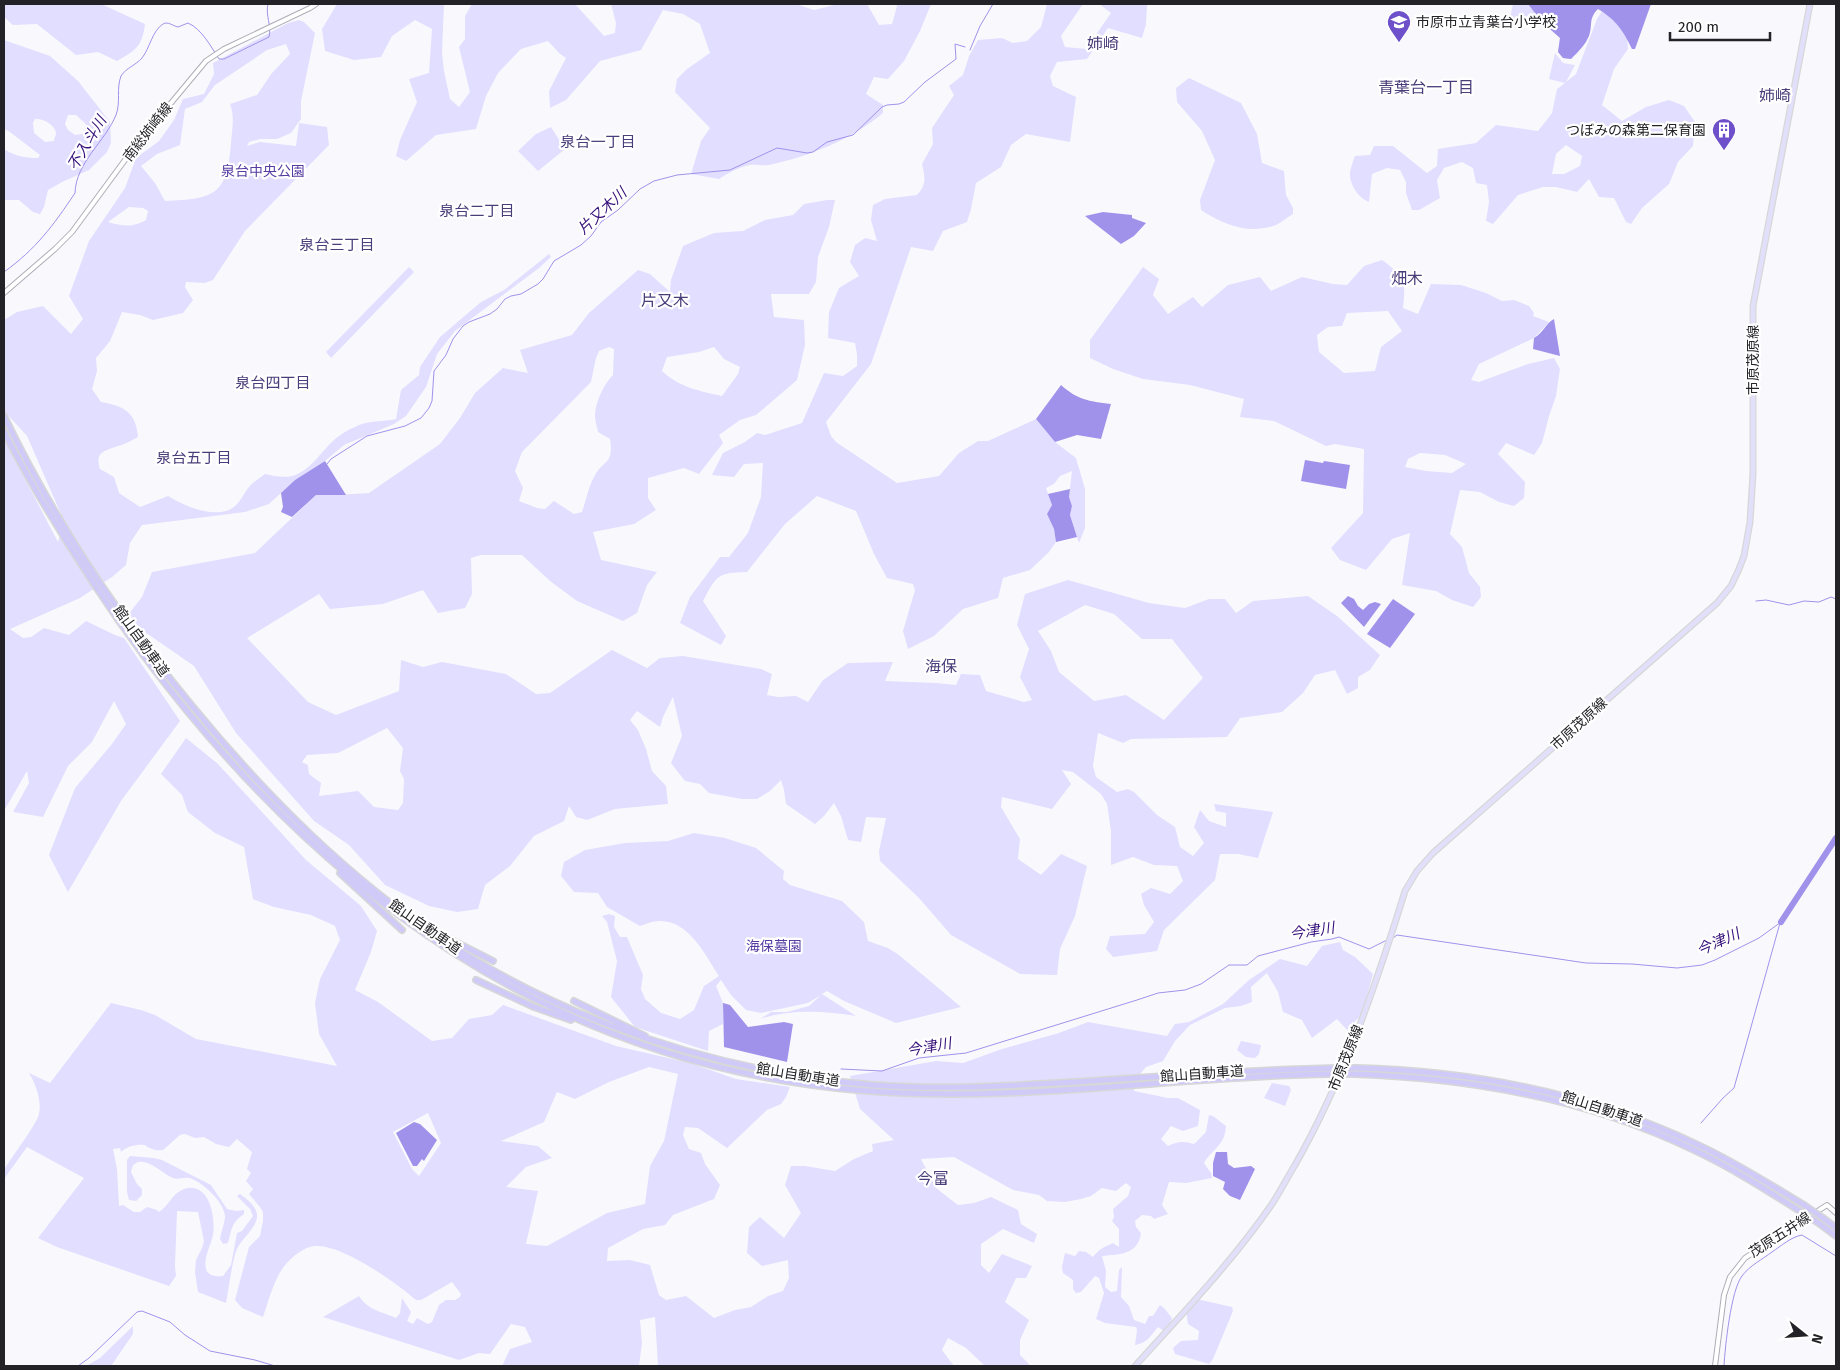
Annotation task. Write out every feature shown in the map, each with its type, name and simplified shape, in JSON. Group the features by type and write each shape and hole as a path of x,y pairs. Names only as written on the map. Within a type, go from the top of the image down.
{"highway":[{"name":"館山自動車道","path":"4,416 45,494 79,552 116,606 161,668 224,744 270,794 332,854 385,899 461,952 520,985 596,1020 657,1042 731,1063 776,1073 839,1082 909,1087 995,1087 1241,1071 1334,1068 1422,1071 1508,1083 1584,1102 1696,1147 1750,1172 1804,1205 1836,1228"},
{"name":"館山自動車道","path":"4,430 70,546 131,638 179,700 261,793 307,838 376,899 458,957 530,997 608,1032 652,1048 743,1073 825,1087 879,1092 999,1093 1241,1077 1354,1074 1438,1079 1507,1089 1582,1108 1660,1132"},
{"path":"307,838 358,890 402,930"},
{"path":"385,899 393,902 440,934 493,961"},
{"path":"476,980 534,1006 608,1032"},
{"path":"574,1001 657,1042"},
{"name":"館山自動車道","path":"1696,1147 1748,1178 1836,1236"}],"main road":[{"name":"南総姉崎線","path":"4,293 72,232 136,145 206,61 224,49 316,4"},
{"name":"市原茂原線","path":"1135,1366 1244,1242 1273,1202 1303,1150 1337,1083 1408,884 1429,856 1717,603 1728,591 1737,574 1744,556 1752,496 1753,306 1810,4"},
{"name":"茂原五井線","path":"1716,1366 1724,1293 1730,1277 1745,1258 1827,1206 1836,1213"}],"green space":[{"path":"4,4 101,4 145,24 144,32 137,47 117,61 98,52 76,55 37,24 13,25 4,17"},
{"path":"337,4 444,4 442,53 444,71 450,99 459,107 470,92 459,47 465,39 465,16 472,4 575,4 604,36 615,33 616,23 611,4 796,4 814,10 838,4 867,4 879,25 892,24 896,4 931,4 920,31 904,61 888,79 874,77 866,94 883,105 883,113 871,123 844,139 815,152 769,165 746,166 734,170 719,179 691,174 701,141 710,128 675,92 677,79 687,69 710,53 700,24 683,14 663,10 641,50 600,61 566,100 550,108 549,91 566,58 548,41 521,49 498,73 486,96 476,129 436,135 406,161 396,156 400,140 417,102 409,79 429,73 432,29 415,20 392,36 381,57 354,60 325,51 322,29"},
{"path":"1047,4 1083,4 1061,36 1065,47 1086,49 1111,13 1099,4 1147,4 1146,24 1142,38 1108,28 1087,59 1057,62 1050,76 1053,86 1076,97 1070,142 1026,134 1011,145 1001,167 976,183 967,222 943,231 933,251 911,247 871,364 826,422 831,436 836,442 897,483 939,476 959,453 978,441 988,441 1036,419 1055,442 1076,458 1085,489 1085,528 1079,543 1070,515 1072,506 1069,497 1072,471 1060,476 1054,484 1046,488 1052,505 1047,514 1054,529 1056,542 1049,552 1030,570 1003,578 998,598 963,609 934,636 908,649 903,631 915,590 913,584 887,578 874,554 856,511 817,496 785,524 747,572 729,573 715,581 703,601 726,636 721,645 680,623 690,597 720,557 729,557 748,533 761,497 763,463 744,464 734,477 712,475 723,453 745,442 757,433 765,435 802,423 824,373 843,376 857,366 855,343 828,338 829,312 839,288 859,276 850,262 855,245 865,238 877,241 871,220 873,205 885,199 917,195 922,188 924,173 922,164 933,144 932,128 954,95 949,86 963,75 969,56 978,40 1002,38 1013,43 1027,41 1041,27"},
{"path":"1513,4 1563,4 1587,41 1571,59 1563,58 1558,52 1560,38 1542,21 1540,26 1510,18"},
{"path":"1602,11 1611,17 1627,35 1628,49 1614,69 1602,105 1622,121 1646,107 1669,100 1684,106 1695,122 1693,146 1678,162 1669,184 1642,208 1631,224 1626,222 1614,198 1599,197 1589,179 1577,192 1556,187 1543,187 1518,195 1493,224 1486,221 1489,202 1487,185 1476,183 1473,168 1462,162 1444,168 1437,180 1440,198 1419,210 1412,210 1406,193 1406,182 1400,170 1387,168 1372,174 1369,202 1355,190 1350,172 1355,156 1370,155 1374,146 1393,146 1427,173 1437,166 1438,149 1476,143 1496,125 1538,131 1552,113 1557,89 1565,83 1549,79 1555,53 1563,63 1575,65 1566,82 1576,74 1597,19","holes":["1566,145 1582,156 1580,166 1564,174 1552,174 1556,154"]},
{"name":"泉台中央公園","path":"299,20 304,22 315,33 301,101 301,119 291,133 277,139 260,139 249,142 247,146 260,142 296,146 299,123 327,127 329,145 245,231 213,280 205,283 186,282 185,287 193,300 183,313 153,320 140,315 122,312 110,341 96,358 97,371 92,389 101,402 117,406 128,412 132,416 137,429 138,437 106,450 99,456 100,469 114,477 119,493 140,507 168,496 192,508 220,512 235,506 247,489 265,474 285,477 298,474 346,431 365,423 396,419 401,390 419,375 420,367 440,337 481,302 504,290 549,254 551,257 455,331 437,354 426,387 406,416 394,424 344,445 325,461 295,480 269,504 245,512 142,525 130,543 126,565 112,577 80,598 10,629 23,638 31,637 44,628 69,635 86,621 124,638 180,721 121,801 68,892 49,855 75,788 112,744 126,724 114,701 92,742 68,766 43,817 13,812 29,783 27,771 4,811 4,439 58,542 64,521 27,436 6,413 4,414 4,320 17,312 43,306 71,334 83,319 69,296 89,241 125,188 136,158 159,141 174,120 183,99 204,94 214,74 213,63 288,23","holes":["286,44 290,54 272,73 257,95 230,104 233,118 231,143 226,174 222,184 215,191 207,195 165,201 155,183 141,166 157,154 180,145 185,109 202,102 215,85 267,50","129,207 143,208 148,211 146,220 127,226 108,222"]},
{"path":"4,40 50,56 78,81 110,122 111,143 107,152 89,170 48,190 44,207 40,214 33,212 19,200 4,200 4,149 24,157 38,158 40,155 4,129","holes":["68,115 76,115 86,124 82,134 75,135 68,130 65,124","35,119 51,124 56,133 54,141 45,142 34,133 33,123"]},
{"path":"1189,78 1241,103 1257,134 1262,163 1284,171 1286,195 1293,208 1293,214 1276,225 1266,228 1246,229 1228,224 1201,210 1200,200 1215,160 1202,131 1177,102 1176,88"},
{"path":"551,127 565,149 538,171 518,151 536,134"},
{"path":"835,200 829,227 818,257 816,282 809,294 771,294 774,317 804,320 805,345 797,380 756,415 740,420 719,435 723,443 699,474 684,468 648,478 648,498 656,510 634,524 593,532 601,560 657,572 647,585 637,613 623,621 577,601 550,581 522,555 481,555 471,558 472,594 465,608 438,613 423,590 383,604 330,609 319,594 247,638 308,702 336,715 399,691 401,660 423,667 442,662 506,674 536,694 550,693 612,650 647,668 660,658 683,656 761,669 772,674 767,695 778,697 796,696 808,702 823,680 848,663 893,662 885,681 956,685 961,674 980,675 986,691 1024,702 1032,700 1020,677 1029,649 1017,625 1025,594 1068,580 1149,603 1185,608 1209,599 1225,599 1236,613 1253,601 1308,596 1337,616 1380,655 1370,670 1358,677 1358,688 1347,694 1335,670 1315,675 1303,693 1282,712 1240,718 1227,737 1131,739 1123,743 1098,733 1093,766 1096,777 1117,792 1128,789 1134,792 1157,815 1175,827 1180,847 1193,856 1204,843 1194,827 1200,810 1209,821 1226,827 1226,813 1216,811 1214,804 1273,812 1258,858 1238,854 1220,854 1215,880 1164,930 1157,951 1113,957 1106,949 1110,936 1145,934 1154,922 1144,905 1141,894 1151,888 1170,894 1183,881 1177,866 1154,865 1133,857 1111,865 1111,831 1107,804 1101,794 1073,772 1062,770 1071,784 1052,809 1002,797 1001,807 1020,839 1018,859 1041,875 1061,854 1087,866 1075,916 1060,949 1057,975 1020,974 951,935 919,898 880,861 879,851 886,818 866,817 861,842 848,840 841,816 834,803 815,824 786,804 781,780 770,791 757,799 742,799 709,793 700,784 685,781 671,763 682,736 673,697 660,727 637,711 630,720 638,730 652,771 666,786 668,804 615,809 587,820 576,817 569,806 564,821 534,836 510,866 485,885 478,909 457,912 429,906 385,885 349,845 314,821 236,733 194,666 142,630 128,615 142,597 152,572 255,553 316,495 369,493 440,444 460,418 475,393 503,368 528,373 520,350 572,335 589,313 638,270 650,274 670,292 671,280 683,246 714,233 743,231 765,220 793,215 804,204","holes":["609,347 614,349 613,375 606,383 601,394 595,416 598,432 610,439 611,448 609,458 597,471 592,481 582,512 574,514 554,501 545,509 519,501 523,488 515,471 522,452 591,382 599,351","714,347 724,359 740,367 738,374 722,396 682,385 662,371 667,357 699,352","1085,605 1114,614 1142,639 1172,639 1203,678 1164,720 1126,695 1094,701 1059,672 1051,651 1038,631","387,728 403,748 400,771 404,779 403,803 398,810 374,807 358,791 319,796 321,783 309,774 308,765 302,762 307,755 338,753"]},
{"path":"1382,260 1400,275 1404,285 1403,308 1418,314 1431,284 1461,285 1486,293 1502,301 1514,300 1529,306 1534,313 1533,316 1549,322 1534,338 1479,364 1471,380 1479,382 1528,364 1554,358 1560,369 1556,396 1542,443 1534,455 1506,443 1498,454 1525,482 1524,498 1514,506 1499,502 1480,492 1460,490 1450,534 1462,547 1469,573 1480,587 1481,597 1473,607 1452,600 1436,591 1402,585 1410,533 1392,539 1366,570 1340,560 1331,548 1363,513 1364,449 1335,444 1326,446 1274,421 1240,417 1244,399 1190,385 1143,379 1113,369 1090,358 1090,340 1143,267 1159,279 1153,295 1168,314 1193,297 1202,307 1228,285 1260,277 1271,291 1302,277 1347,285 1364,266","holes":["1388,311 1402,331 1381,347 1375,371 1344,373 1319,352 1317,335 1328,327 1342,326 1347,313","1420,453 1445,455 1466,464 1452,473 1405,467 1408,459"]},
{"path":"409,267 414,272 331,358 326,352"},
{"path":"186,738 218,764 306,860 361,906 377,931 371,952 355,990 378,1002 432,1041 452,1038 469,1019 492,1015 503,1005 616,1046 690,1063 736,1079 790,1087 781,1104 767,1110 727,1148 698,1128 685,1127 683,1135 689,1149 701,1153 705,1164 720,1185 714,1199 673,1215 665,1225 643,1229 608,1248 607,1261 630,1260 650,1265 659,1295 666,1300 686,1296 714,1318 735,1310 751,1307 768,1296 783,1291 789,1278 788,1260 762,1266 747,1253 749,1227 760,1217 784,1238 801,1213 785,1185 791,1166 805,1166 835,1171 854,1159 873,1151 872,1144 894,1140 860,1109 850,1076 936,1061 963,1063 1088,1022 1167,1036 1175,1024 1189,1022 1223,1004 1249,980 1280,959 1307,966 1322,946 1340,942 1343,950 1355,957 1373,974 1362,1014 1347,1030 1337,1019 1312,1038 1302,1020 1283,1012 1278,992 1267,973 1251,987 1252,1002 1241,1006 1225,1008 1190,1025 1175,1041 1163,1061 1146,1067 1135,1080 1134,1091 1168,1098 1178,1098 1200,1110 1198,1126 1183,1131 1171,1126 1161,1139 1168,1146 1181,1142 1194,1144 1206,1132 1209,1115 1226,1126 1221,1143 1204,1163 1212,1178 1186,1183 1169,1182 1162,1205 1168,1214 1154,1219 1151,1216 1142,1215 1135,1221 1136,1227 1141,1233 1136,1246 1127,1252 1102,1256 1106,1271 1105,1287 1111,1292 1117,1291 1119,1270 1122,1267 1121,1297 1129,1306 1134,1320 1145,1324 1149,1316 1153,1316 1160,1305 1172,1318 1164,1331 1158,1327 1143,1343 1135,1345 1136,1327 1105,1323 1096,1319 1104,1293 1099,1278 1095,1276 1081,1292 1076,1293 1073,1289 1073,1280 1063,1273 1062,1267 1065,1253 1075,1256 1079,1251 1086,1252 1093,1257 1102,1248 1113,1243 1119,1247 1119,1229 1112,1221 1114,1217 1113,1209 1128,1196 1131,1187 1126,1183 1116,1191 1102,1188 1091,1196 1081,1199 1065,1202 1047,1201 1039,1195 1013,1190 954,1157 921,1159 936,1188 958,1205 974,1203 991,1197 1018,1210 1021,1224 1037,1234 1034,1243 1003,1229 981,1244 981,1265 989,1273 1002,1254 1032,1266 1026,1278 1016,1278 1005,1302 1029,1320 1020,1340 1020,1355 1029,1364 1028,1366 985,1366 966,1348 948,1338 942,1350 954,1366 658,1366 655,1317 640,1320 642,1343 639,1366 504,1366 503,1364 510,1349 532,1342 525,1327 511,1324 490,1354 479,1353 459,1360 323,1317 359,1296 371,1308 396,1318 400,1313 402,1298 411,1312 407,1321 413,1324 417,1318 428,1324 432,1322 439,1305 446,1300 455,1300 461,1294 452,1282 421,1300 416,1300 353,1257 326,1247 315,1246 307,1248 295,1255 286,1264 275,1282 263,1317 242,1308 235,1300 249,1247 260,1236 263,1212 249,1194 253,1189 246,1181 251,1173 247,1169 252,1152 237,1139 229,1147 216,1144 204,1137 195,1138 185,1134 180,1135 163,1150 149,1148 145,1145 135,1145 121,1152 120,1148 113,1149 117,1169 119,1206 123,1205 134,1212 140,1212 147,1207 159,1212 176,1194 184,1189 193,1188 200,1190 205,1195 212,1210 214,1228 205,1265 207,1271 213,1276 223,1276 231,1265 237,1233 242,1231 253,1216 250,1209 237,1196 240,1194 253,1206 257,1212 257,1219 235,1254 226,1303 198,1292 195,1272 196,1260 204,1241 198,1212 177,1211 176,1276 169,1286 57,1247 38,1238 84,1178 27,1147 4,1179 4,1170 38,1117 40,1106 38,1094 29,1073 50,1083 111,1003 155,1015 196,1039 337,1066 319,1034 315,1003 320,979 340,940 335,926 311,915 274,907 253,899 244,847 215,833 188,812 182,795 161,774","holes":["649,1067 678,1074 664,1141 650,1166 645,1204 607,1213 547,1246 526,1244 538,1191 506,1187 526,1167 552,1158 538,1146 501,1141 544,1122 557,1092 575,1099 609,1082","428,1113 441,1143 419,1176 412,1169 393,1132"]},
{"name":"海保墓園","path":"694,833 725,838 756,848 784,871 783,879 790,885 842,901 864,922 868,941 888,948 899,955 961,1007 896,1023 844,1001 827,991 822,994 856,1016 796,1012 760,1019 771,1012 787,1012 809,1006 821,995 808,1003 761,1013 746,1010 731,995 721,980 716,986 723,1003 723,1024 709,1031 708,1051 635,1027 611,997 617,961 607,922 602,916 609,914 615,916 614,927 620,937 627,937 643,975 641,989 645,999 661,1013 680,1019 694,1010 704,986 719,976 695,940 679,926 670,922 659,921 640,926 607,907 598,893 574,892 561,876 564,862 585,850 625,843 668,841"},
{"path":"1241,1041 1261,1045 1259,1054 1255,1058 1246,1057 1237,1050"},
{"path":"1272,1083 1289,1086 1291,1090 1285,1106 1264,1098"},
{"path":"130,1156 162,1160 211,1185 227,1209 244,1210 244,1214 233,1227 228,1243 223,1244 220,1239 225,1216 224,1210 212,1193 194,1180 189,1178 173,1178 152,1165 138,1162 133,1165 131,1172 142,1189 142,1195 136,1201 129,1200 127,1192 127,1160"},
{"path":"1192,1298 1232,1307 1233,1311 1213,1359 1209,1364 1175,1354 1173,1348 1181,1341 1198,1340 1199,1331 1188,1324 1186,1311"},
{"path":"133,1326 133,1334 111,1366 86,1366 100,1358"}],"shaded area":[{"path":"1528,4 1651,4 1635,49 1632,49 1614,21 1598,9 1592,19 1587,39 1571,59 1563,58 1558,52 1560,38 1542,22"},
{"path":"1103,212 1132,215 1132,218 1146,223 1134,236 1121,244 1085,216"},
{"path":"1554,319 1560,356 1533,349 1534,338"},
{"path":"1061,385 1084,399 1111,404 1101,439 1077,435 1055,442 1036,419"},
{"path":"1305,460 1350,465 1346,489 1301,481"},
{"path":"325,461 346,495 316,495 292,517 281,512 283,507 281,493 295,480"},
{"path":"1070,489 1069,497 1072,506 1070,515 1077,537 1056,542 1054,529 1047,514 1052,505 1048,494"},
{"path":"1348,596 1354,599 1363,610 1369,604 1375,602 1381,604 1364,627 1341,603"},
{"path":"1393,599 1415,614 1390,648 1367,634"},
{"path":"723,1003 730,1005 748,1027 784,1022 793,1024 787,1062 724,1047"},
{"path":"414,1122 420,1124 437,1140 424,1161 422,1159 417,1166 413,1166 396,1133"},
{"path":"1216,1152 1227,1152 1228,1164 1234,1168 1251,1166 1255,1169 1240,1200 1230,1196 1223,1189 1225,1182 1213,1176 1213,1163"}],"waterway":[{"name":"不入斗川","path":"4,272 26,255 59,216 75,193 80,172 116,115 121,76 142,58 159,27 165,23 178,27 188,23 198,29 219,59 224,59 269,37 268,4"},
{"name":"片又木川","path":"970,50 980,26 993,4"},
{"name":"片又木川","path":"327,464 331,459 367,436 405,426 421,418 432,401 434,371 463,326 490,314 505,299 521,294 538,284 554,261 581,245 591,236 601,222 618,210 640,189 654,181 677,175 730,170 777,148 807,153 813,152 827,142 853,135 882,107 904,102 925,82 956,59 955,44 965,47"},
{"path":"1756,601 1766,600 1789,605 1804,601 1819,602 1831,597 1836,599"},
{"name":"今津川","path":"1781,922 1836,838"},
{"name":"今津川","path":"1393,938 1397,935 1586,963 1632,964 1677,968 1702,965 1715,960 1759,938 1781,922"},
{"path":"1701,1123 1734,1088 1780,923"},
{"name":"今津川","path":"841,1069 882,1071 919,1058 966,1053 1158,993 1185,990 1201,984 1229,965 1247,965 1258,956 1311,942 1339,937 1369,949 1387,940"},
{"path":"1724,1366 1732,1306 1738,1283 1745,1272 1786,1242 1802,1235 1836,1256"},
{"path":"78,1366 89,1358 137,1312 142,1311 170,1322 185,1335 210,1351 275,1366"}],"place":[{"name":"市原市立青葉台小学校","path":"1399,43"},
{"name":"つぼみの森第二保育園","path":"1724,151"}],"district":[{"name":"姉崎","path":"1103,43"},
{"name":"青葉台一丁目","path":"1426,87"},
{"name":"姉崎","path":"1775,95"},
{"name":"泉台一丁目","path":"598,142"},
{"name":"泉台二丁目","path":"477,211"},
{"name":"泉台三丁目","path":"337,245"},
{"name":"畑木","path":"1407,278"},
{"name":"片又木","path":"665,300"},
{"name":"泉台四丁目","path":"273,383"},
{"name":"泉台五丁目","path":"194,458"},
{"name":"海保","path":"941,666"},
{"name":"今富","path":"933,1178"}]}
